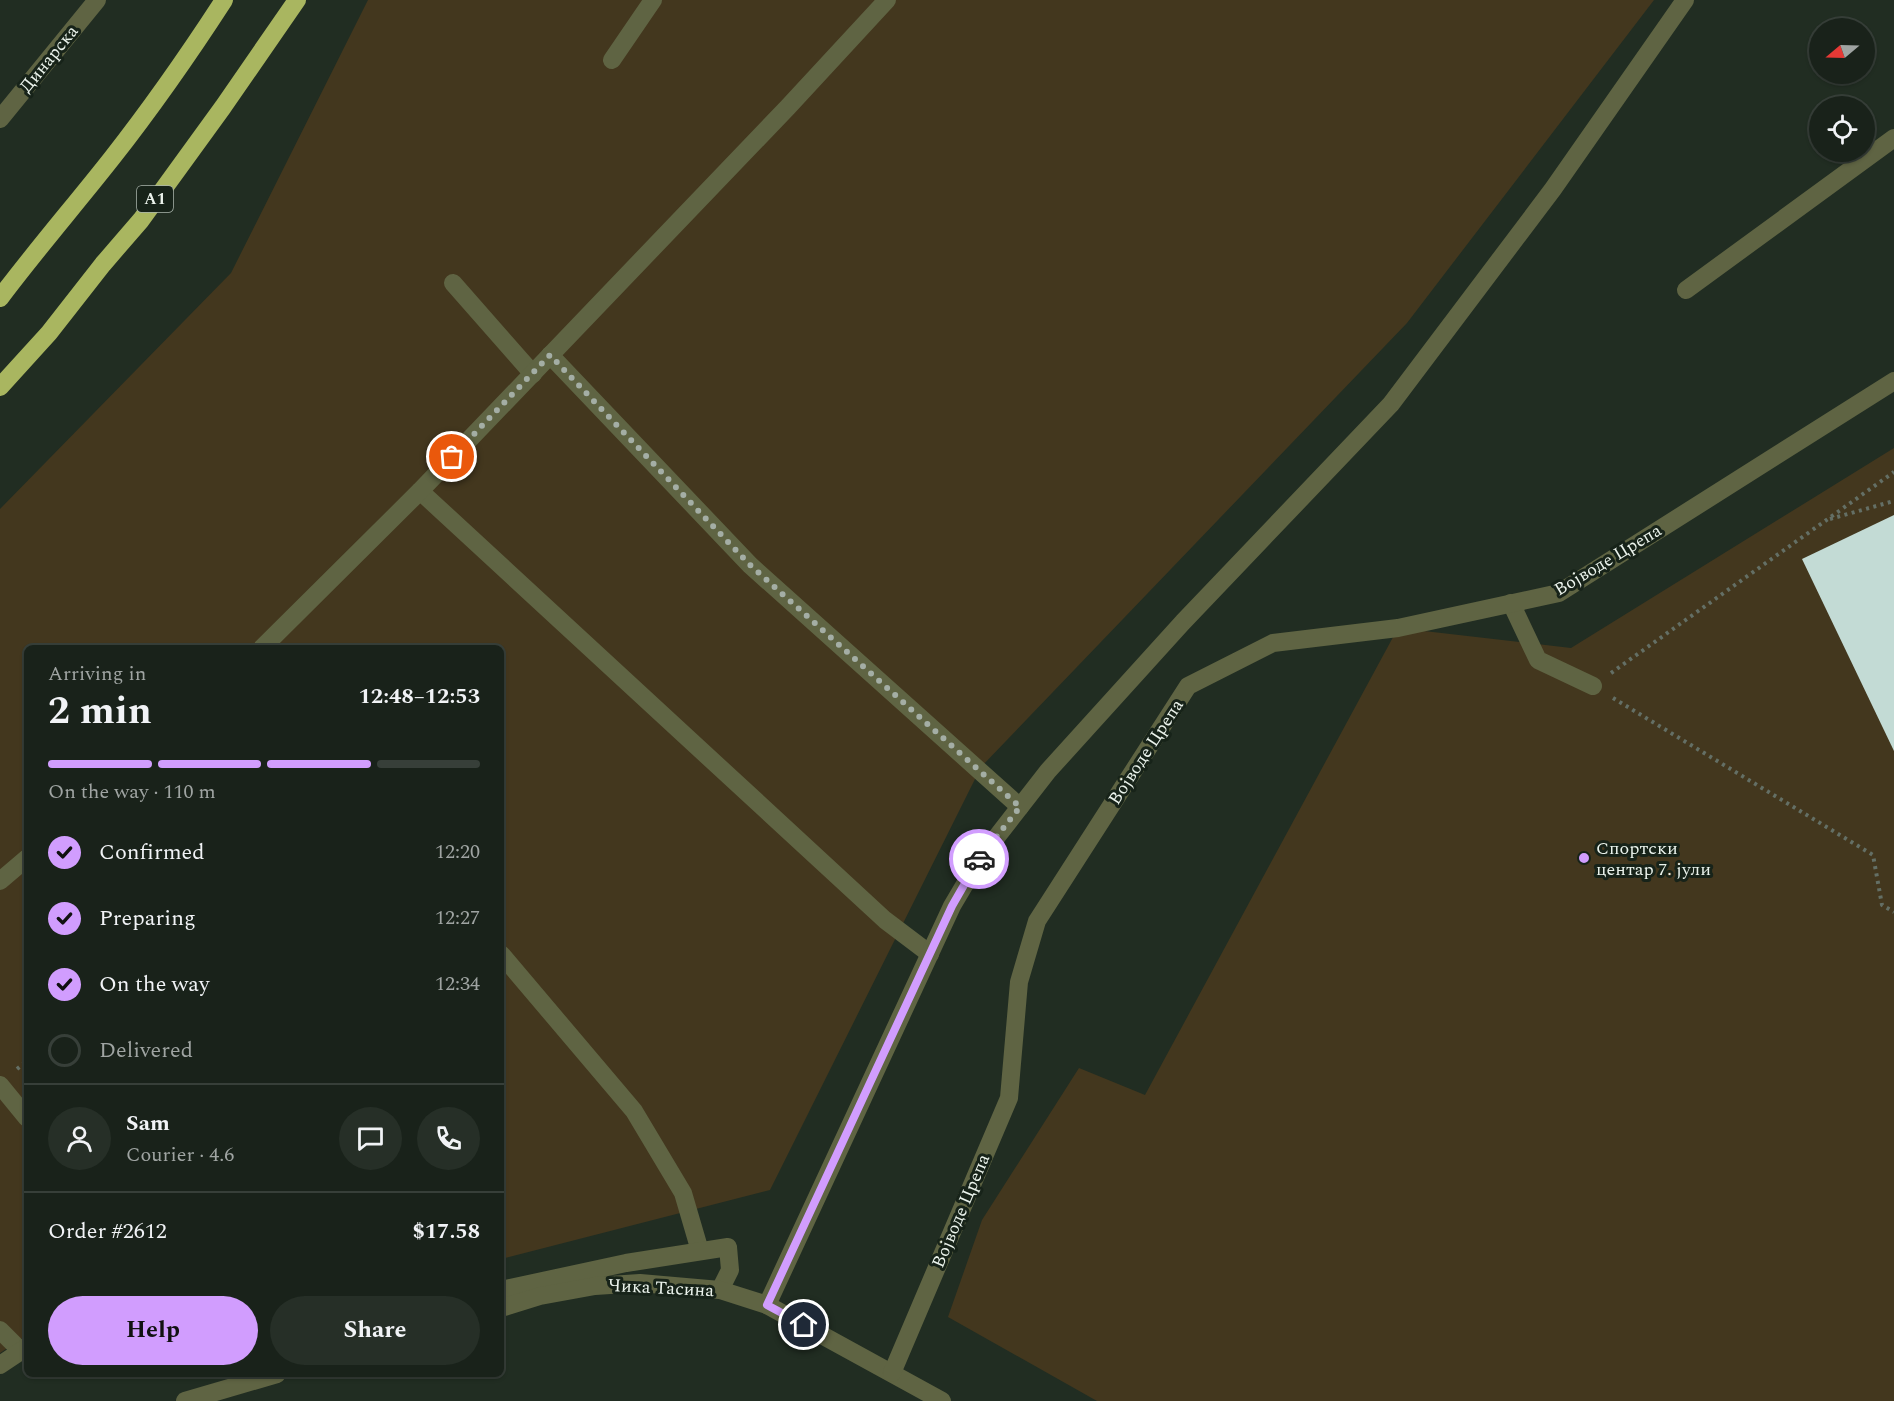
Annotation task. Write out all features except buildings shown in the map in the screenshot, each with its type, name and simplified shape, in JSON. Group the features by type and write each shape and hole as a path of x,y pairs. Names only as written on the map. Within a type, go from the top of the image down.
{"highway":[{"path":"0,298 171,80 224,0"},
{"name":"A1","path":"0,387 49,333 141,220 297,0"}],"street":[{"name":"Динарска","path":"0,119 97,0"},
{"path":"612,60 653,0"},
{"path":"266,645 533,374 887,0"},
{"path":"767,1305 952,906 981,857 1048,771 1183,622 1390,404 1553,189 1684,0"},
{"path":"1686,290 1894,138"},
{"path":"453,283 533,374"},
{"path":"550,355 750,565 1020,807"},
{"name":"Војводе Црепа","path":"892,1373 1009,1098 1019,982 1037,921 1188,686 1273,643 1398,628 1558,593 1894,381"},
{"path":"420,491 885,920 930,954"},
{"path":"1511,603 1538,660 1593,686"},
{"path":"0,881 24,861"},
{"path":"504,958 634,1111 683,1193 700,1251"},
{"path":"0,1085 24,1114"},
{"path":"504,1289 626,1263 728,1247 730,1270 720,1290"},
{"name":"Чика Тасина","path":"504,1307 540,1296 595,1286 640,1284 720,1290 767,1305 942,1401"},
{"path":"0,1330 24,1349 0,1365"},
{"path":"185,1401 267,1377"}],"path":[{"path":"1894,472 1593,686 1873,855 1882,905 1894,912"},
{"path":"1826,520 1894,501"}],"shaded area":[{"path":"368,0 1654,0 1407,323 981,767 770,1190 504,1258 504,645 24,645 24,1337 0,1353 0,509 231,273"},
{"name":"Спортски центар 7. јули","path":"1894,448 1894,1401 1097,1401 948,1317 982,1220 1079,1068 1145,1095 1398,628 1571,648"}],"way so far":[{"path":"452,457 550,355 750,565 1020,807 979,859"}],"place":[{"name":"Спортски центар 7. јули","path":"1584,858"}],"route":[{"path":"804,1325 767,1305 952,906 979,859"}]}
